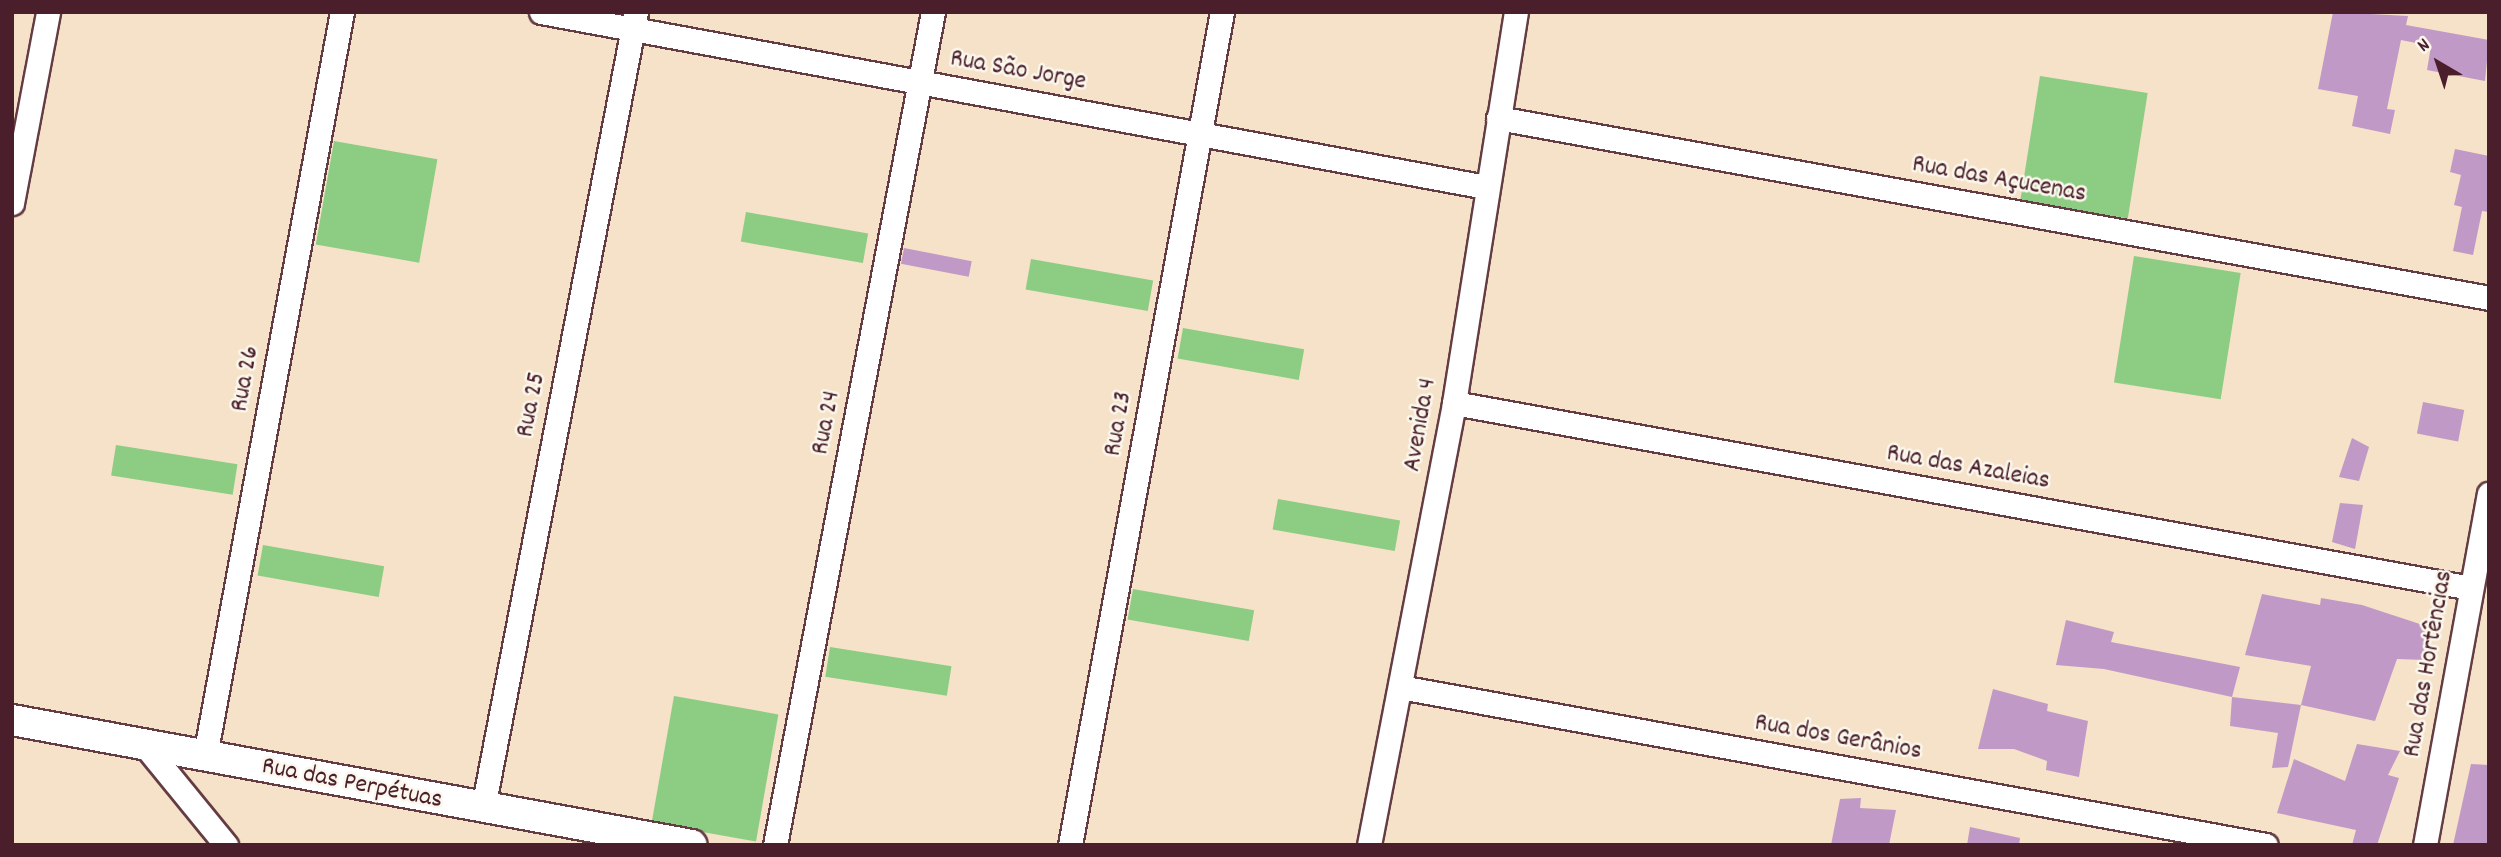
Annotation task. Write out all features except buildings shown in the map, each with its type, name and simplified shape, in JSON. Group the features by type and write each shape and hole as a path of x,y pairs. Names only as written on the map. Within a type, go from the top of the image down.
{"street":[{"path":"12,203 48,12"},
{"name":"Rua 26","path":"205,756 342,12"},
{"name":"Rua São Jorge","path":"541,12 634,21 921,82 1486,187"},
{"name":"Rua 24","path":"775,845 933,12"},
{"name":"Rua 23","path":"1070,845 1222,12"},
{"name":"Avenida 4","path":"1369,845 1454,403 1486,187 1516,12"},
{"name":"Rua 25","path":"483,808 634,21"},
{"name":"Rua das Açucenas","path":"1498,118 2489,298"},
{"name":"Rua das Azaleias","path":"1454,403 2471,588"},
{"name":"Rua das Hortências","path":"2425,845 2489,494"},
{"name":"Rua dos Gerânios","path":"1400,687 2266,845"},
{"name":"Rua das Perpétuas","path":"12,720 483,808 592,835 692,845"},
{"path":"146,747 226,845"}],"green space":[{"path":"2040,76 2148,93 2128,218 2020,201"},
{"path":"334,141 437,159 419,263 316,244"},
{"path":"746,212 868,234 863,263 741,242"},
{"path":"2134,256 2241,273 2221,399 2114,382"},
{"path":"1031,259 1153,281 1148,311 1026,290"},
{"path":"1183,328 1304,349 1299,380 1178,359"},
{"path":"116,445 237,464 233,495 111,476"},
{"path":"1278,499 1400,521 1395,551 1273,530"},
{"path":"263,545 384,566 379,597 258,576"},
{"path":"1133,589 1254,610 1249,641 1128,620"},
{"path":"830,647 951,666 947,696 825,677"},
{"path":"674,696 778,714 756,841 652,823"}]}
